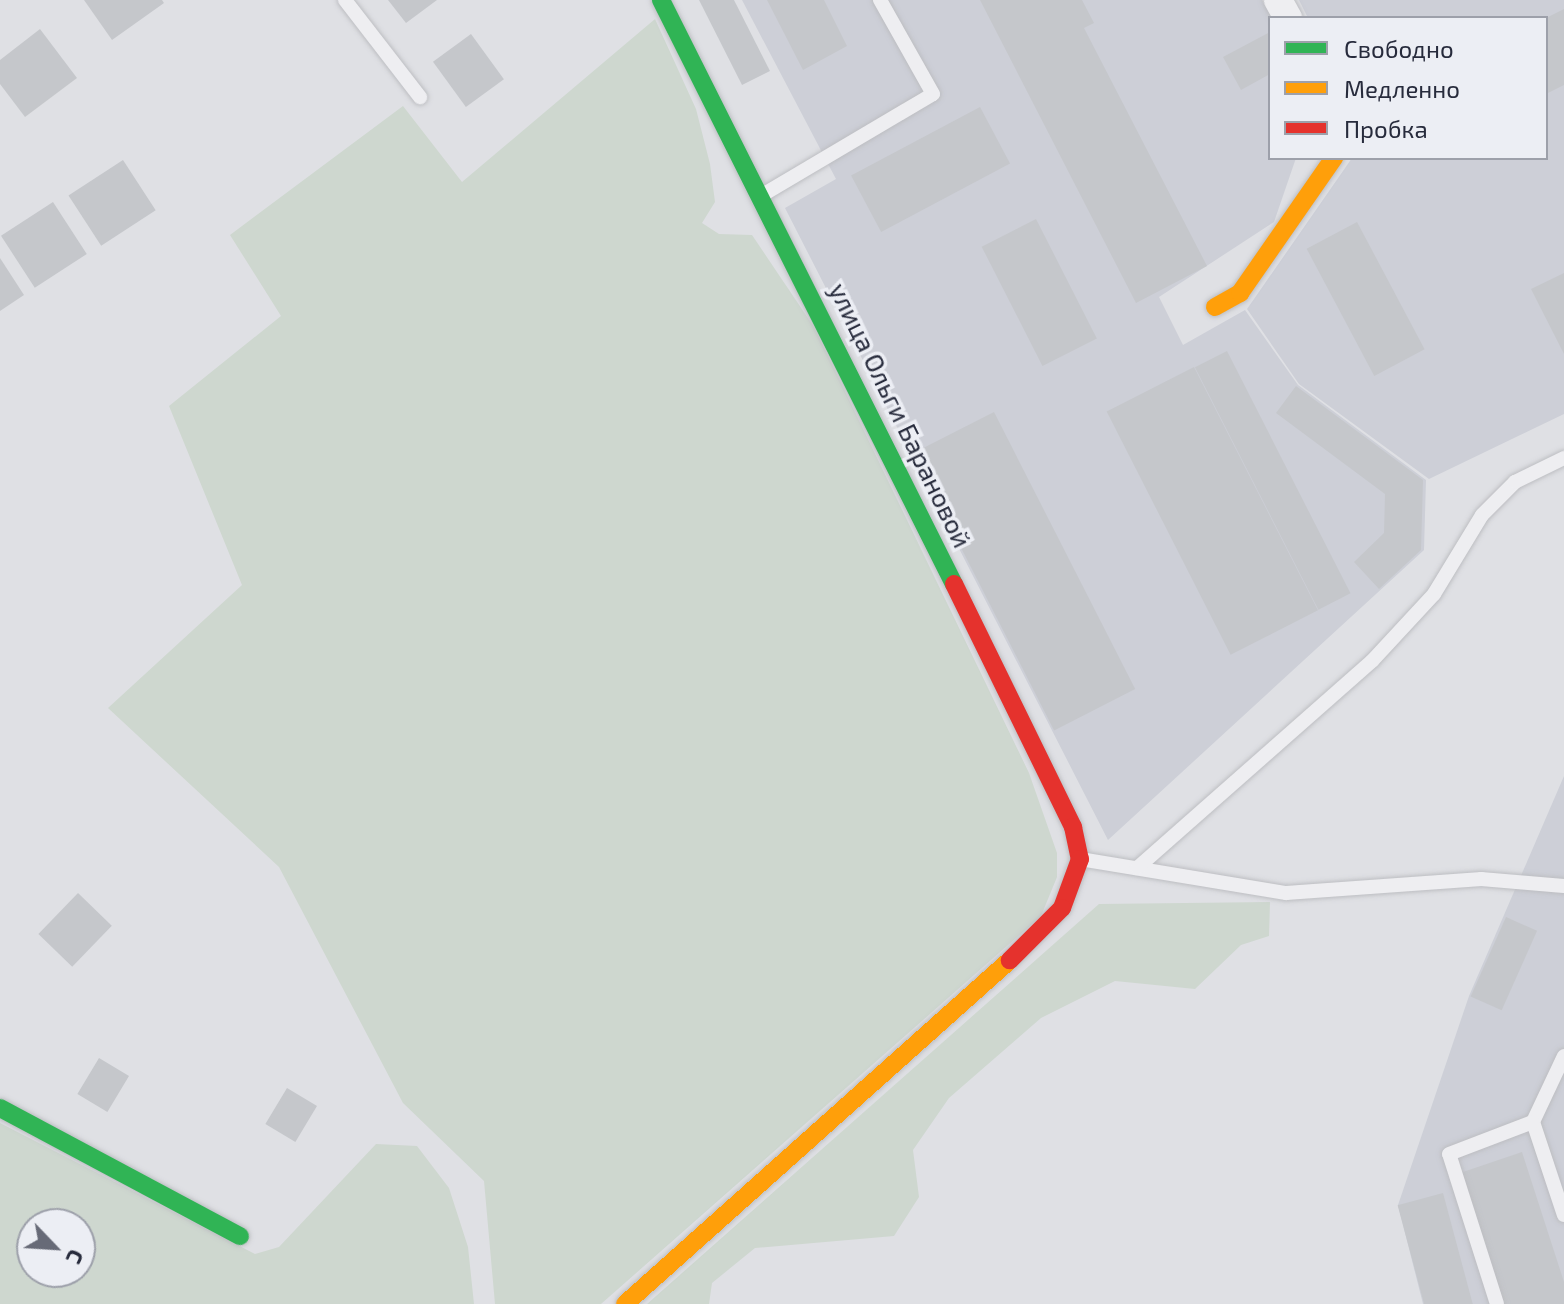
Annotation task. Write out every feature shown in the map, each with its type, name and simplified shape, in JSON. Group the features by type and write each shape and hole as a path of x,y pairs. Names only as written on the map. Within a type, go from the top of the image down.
{"street":[{"name":"улица Ольги Барановой","path":"661,0 763,194 1073,827 1080,859"},
{"path":"1215,307 1240,293 1333,160"},
{"path":"625,1304 1034,938 1062,908 1080,859"},
{"path":"0,1108 240,1236"}],"lane":[{"path":"345,0 420,97"},
{"path":"763,194 933,94 880,0"},
{"path":"1137,868 1372,661 1434,594 1482,515 1515,482 1564,458"},
{"path":"1080,859 1286,893 1481,879 1564,886"},
{"path":"1564,1056 1533,1122 1564,1215"},
{"path":"1497,1304 1449,1154 1533,1122"}],"shaded area":[{"path":"742,0 1262,0 1271,16 1268,16 1268,160 1295,160 1274,222 1159,297 1183,345 1245,310 1298,385 1426,480 1424,550 1108,840 785,208 836,179"},
{"path":"1299,0 1564,0 1564,414 1429,479 1299,384 1247,309 1351,160 1548,160 1548,16 1307,16"},
{"path":"655,19 696,109 710,164 715,202 702,223 719,234 752,235 814,327 1029,773 1057,853 1057,877 1041,916 601,1304 495,1304 484,1181 403,1103 279,867 108,708 242,585 169,406 281,316 230,235 403,106 462,182"},
{"path":"1564,776 1564,1304 1423,1304 1398,1205 1469,996"},
{"path":"1270,902 1269,936 1241,945 1195,989 1115,981 1041,1018 949,1098 913,1150 919,1197 894,1236 755,1248 712,1283 709,1304 647,1304 1099,904"},
{"path":"0,1123 255,1254 279,1247 376,1144 417,1146 449,1188 468,1247 474,1304 0,1304"}],"building":[{"path":"84,0 162,0 164,3 112,40"},
{"path":"388,0 437,0 406,23"},
{"path":"699,0 734,0 770,71 742,85"},
{"path":"767,0 824,0 847,46 803,70"},
{"path":"980,0 1082,0 1094,23 1084,28 1207,266 1136,303"},
{"path":"1564,9 1564,85 1548,93 1548,17"},
{"path":"40,29 77,78 25,117 0,84 0,60"},
{"path":"1268,33 1268,75 1241,90 1223,57"},
{"path":"471,34 504,79 466,107 433,62"},
{"path":"980,107 1010,164 881,232 851,176"},
{"path":"123,160 156,210 101,246 68,195"},
{"path":"53,202 87,254 35,288 1,236"},
{"path":"1036,219 1097,338 1042,366 982,247"},
{"path":"1357,222 1425,349 1374,376 1307,249"},
{"path":"0,258 24,295 0,311"},
{"path":"1564,273 1564,354 1531,289"},
{"path":"1227,351 1350,593 1318,610 1195,367"},
{"path":"1194,367 1318,610 1231,655 1107,411"},
{"path":"1296,386 1423,480 1421,550 1379,589 1354,562 1384,533 1385,494 1276,413"},
{"path":"994,412 1135,689 1054,730 913,453"},
{"path":"78,893 112,926 72,967 38,934"},
{"path":"1506,917 1537,931 1502,1010 1471,996"},
{"path":"99,1058 129,1076 107,1112 77,1094"},
{"path":"287,1088 317,1106 295,1142 265,1124"},
{"path":"1522,1152 1564,1282 1564,1304 1503,1304 1460,1173"},
{"path":"1443,1193 1473,1304 1424,1304 1398,1205"}],"traffic: fast":[{"path":"661,0 954,584"},
{"path":"0,1108 240,1236"}],"traffic: slow":[{"path":"1215,307 1240,293 1333,160"},
{"path":"625,1304 1010,960"}],"traffic: jam":[{"path":"954,584 1073,827 1080,859 1062,908 1010,960"}]}
